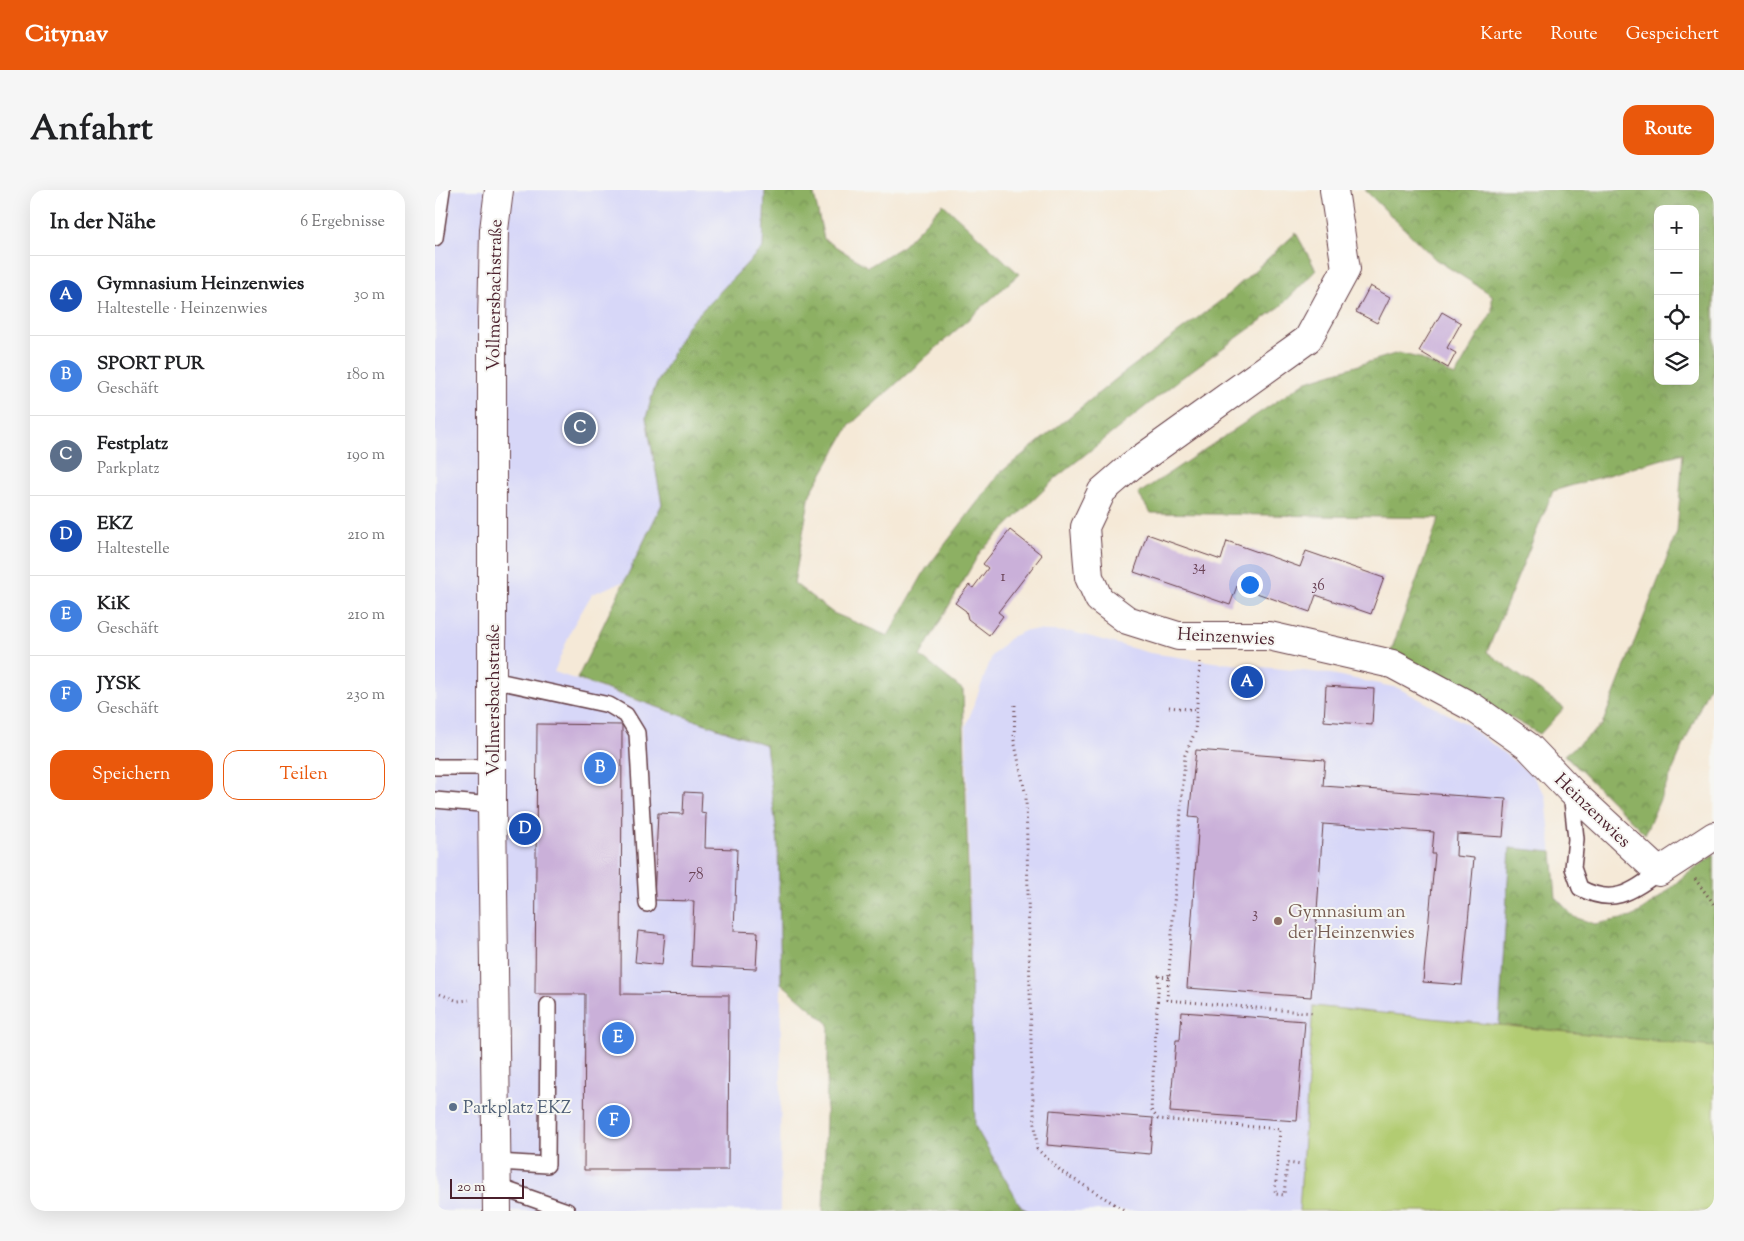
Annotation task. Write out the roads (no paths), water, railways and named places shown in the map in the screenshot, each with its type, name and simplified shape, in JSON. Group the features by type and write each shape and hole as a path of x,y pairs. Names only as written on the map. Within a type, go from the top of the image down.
{"street":[{"name":"Vollmersbachstraße","path":"496,1186 492,805 492,322 494,230 499,190"},
{"name":"Heinzenwies","path":"1334,190 1346,269 1308,339 1131,466 1102,491 1085,527 1089,577 1099,598 1127,620 1179,636 1269,636 1392,664 1475,708 1529,747 1571,791 1670,866"},
{"path":"1670,866 1714,836"}],"lane":[{"path":"435,238 442,190"},
{"path":"493,680 609,705 626,715 637,733 647,904"},
{"path":"435,767 492,767"},
{"path":"1571,791 1576,838 1573,868 1580,888 1595,896 1611,898 1636,889 1670,866"},
{"path":"435,800 492,805"},
{"path":"496,1186 547,1165 548,1005"},
{"path":"496,1186 567,1211"}],"place":[{"name":"Festplatz","path":"580,428"},
{"name":"Gymnasium Heinzenwies","path":"1247,682"},
{"name":"SPORT PUR","path":"600,768"},
{"name":"EKZ","path":"525,829"},
{"name":"Gymnasium an der Heinzenwies","path":"1278,921"},
{"name":"KiK","path":"618,1038"},
{"name":"Parkplatz EKZ","path":"453,1107"},
{"name":"JYSK","path":"614,1121"}]}
